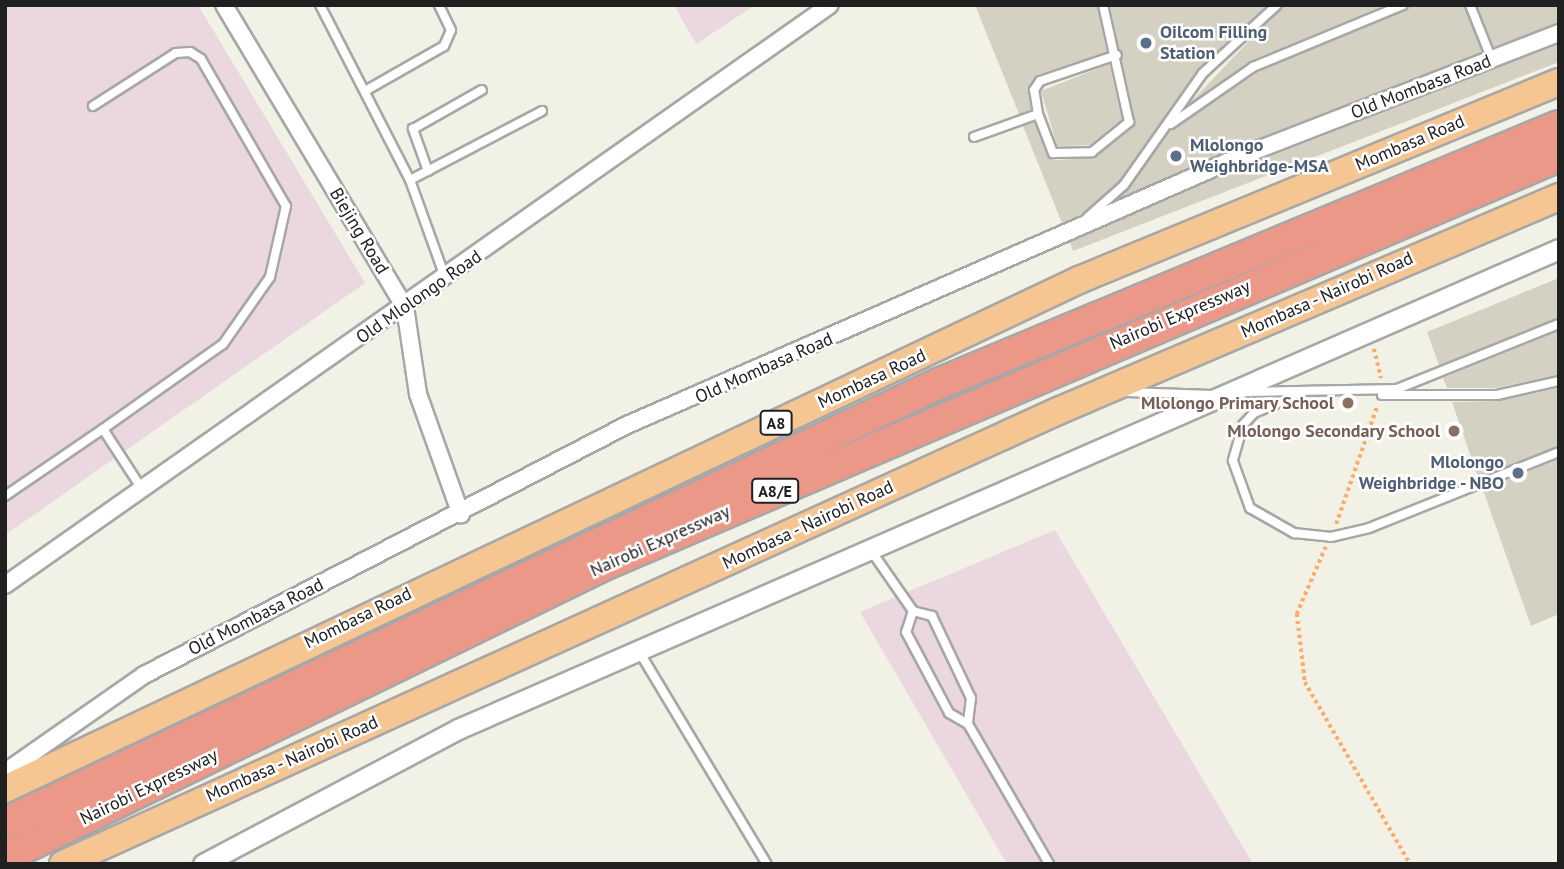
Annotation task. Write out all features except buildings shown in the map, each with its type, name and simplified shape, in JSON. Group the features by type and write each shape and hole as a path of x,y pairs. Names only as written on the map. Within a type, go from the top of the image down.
{"highway":[{"name":"Mombasa Road","path":"5,789 1079,280 1559,82"},
{"name":"Nairobi Expressway","path":"5,823 938,384 1559,126"},
{"name":"Nairobi Expressway","path":"5,857 606,564 1559,156"},
{"name":"Mombasa - Nairobi Road","path":"62,864 1058,411 1559,197"}],"street":[{"name":"Biejing Road","path":"224,5 405,307 418,394 461,515"},
{"name":"Old Mlolongo Road","path":"5,585 405,307 830,5"},
{"name":"Old Mombasa Road","path":"5,772 144,675 461,515 627,425 1075,229 1559,33"},
{"path":"203,864 458,729 872,552 1365,330 1559,249"}],"lane":[{"path":"320,5 410,180 445,277"},
{"path":"365,91 444,46 451,30 439,5"},
{"path":"1103,5 1117,55 1130,116 1096,150 1053,153 1038,114 1034,90 1040,81 1117,55"},
{"path":"1075,229 1124,185 1232,41 1277,5"},
{"path":"1163,130 1253,67 1403,5"},
{"path":"1470,5 1492,60"},
{"path":"5,496 223,344 270,277 286,206 201,59 190,52 176,53 93,106"},
{"path":"428,170 413,129 482,90"},
{"path":"410,180 542,111"},
{"path":"974,138 1038,114"},
{"path":"1379,393 1559,324"},
{"path":"1058,411 1100,394 1497,395 1559,381"},
{"path":"1308,393 1270,402 1243,425 1233,461 1236,481 1250,508 1278,529 1331,537 1369,528 1559,452"},
{"path":"103,429 142,489"},
{"path":"872,552 913,611 932,617 971,698 968,724"},
{"path":"913,611 906,632 949,713 968,724 1049,864"},
{"path":"640,653 767,864"}],"path":[{"path":"1365,330 1382,368 1373,431 1297,614 1305,682 1410,864"}],"shaded area":[{"path":"5,5 198,5 365,283 5,535"},
{"path":"674,5 755,5 696,44"},
{"path":"1055,530 1253,864 1007,864 860,612"}],"place":[{"name":"Oilcom Filling Station","path":"1146,43"},
{"name":"Mlolongo Weighbridge-MSA","path":"1176,156"},
{"name":"Mlolongo Primary School","path":"1348,403"},
{"name":"Mlolongo Secondary School","path":"1454,431"},
{"name":"Mlolongo Weighbridge - NBO","path":"1518,473"}]}
